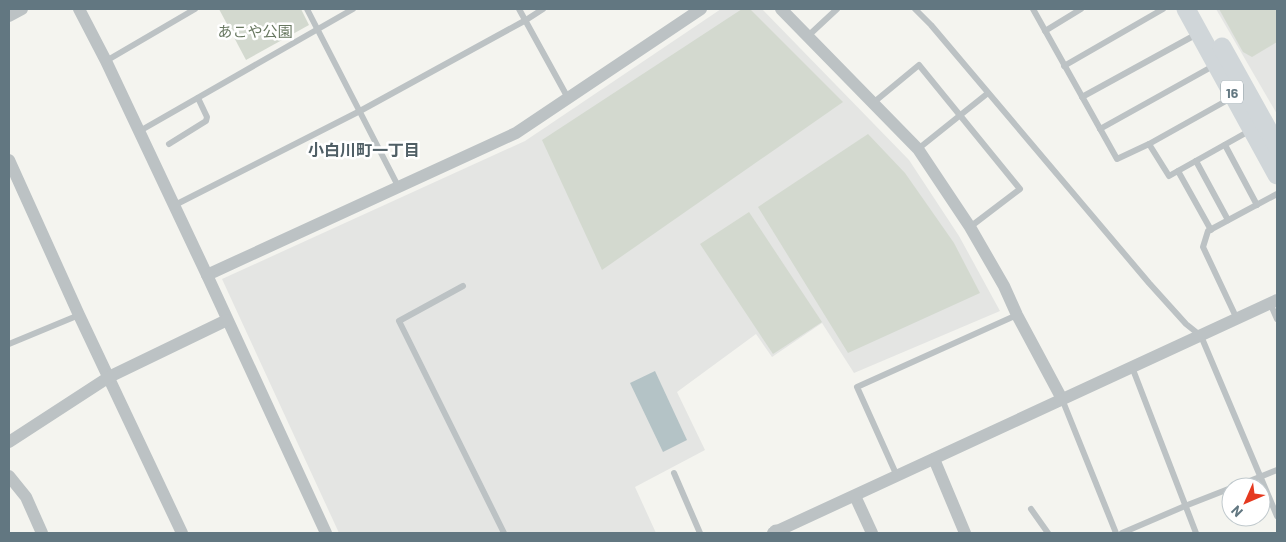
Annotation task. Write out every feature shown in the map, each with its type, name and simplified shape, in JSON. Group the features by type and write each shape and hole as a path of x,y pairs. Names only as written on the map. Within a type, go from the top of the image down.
{"main road":[{"name":"16","path":"1186,9 1277,175"},
{"name":"16","path":"1201,9 1277,146"}],"street":[{"path":"9,16 22,9"},
{"path":"79,9 106,61 326,533"},
{"path":"206,275 516,133 701,9"},
{"path":"780,9 918,149 970,227 1004,286 1017,315 1062,399"},
{"path":"9,160 182,533"},
{"path":"775,533 1274,302"},
{"path":"9,442 109,377 227,320"},
{"path":"934,459 965,533"},
{"path":"9,476 26,497 42,533"},
{"path":"855,496 872,533"}],"lane":[{"path":"106,61 194,9"},
{"path":"307,9 398,186"},
{"path":"138,132 353,9"},
{"path":"519,9 568,98"},
{"path":"174,206 360,111 543,9"},
{"path":"808,36 838,9"},
{"path":"915,9 931,25 1149,283 1186,324 1201,336 1261,477 1277,470"},
{"path":"1033,9 1117,159 1234,96"},
{"path":"1045,30 1081,9"},
{"path":"1064,66 1163,9"},
{"path":"1082,97 1199,32"},
{"path":"1100,129 1216,64"},
{"path":"873,103 919,65 1020,188 970,227"},
{"path":"918,149 988,93"},
{"path":"169,144 206,120 207,117 198,98"},
{"path":"1148,144 1169,176 1252,129"},
{"path":"1225,144 1257,205"},
{"path":"1196,161 1228,220"},
{"path":"1178,171 1211,230"},
{"path":"1237,319 1204,247 1208,231 1277,194"},
{"path":"463,286 400,321 504,533"},
{"path":"1274,302 1277,319"},
{"path":"9,344 79,314"},
{"path":"897,476 857,387 1017,315"},
{"path":"1132,367 1196,533"},
{"path":"1062,399 1116,533"},
{"path":"674,473 700,533"},
{"path":"1122,533 1221,492"},
{"path":"1271,501 1277,516"},
{"path":"1031,509 1048,533"}],"shaded area":[{"path":"721,9 762,9 909,160 959,236 1000,311 854,373 822,323 772,357 756,334 677,392 705,450 635,487 656,533 339,533 222,279 525,141"},
{"path":"1216,9 1277,9 1277,114"},
{"path":"655,371 687,440 663,452 630,383"}],"green space":[{"name":"あこや公園","path":"219,9 301,9 309,25 246,60"},
{"path":"742,9 750,9 843,102 602,270 542,140"},
{"path":"1219,9 1277,9 1277,42 1252,57 1243,52"},
{"path":"868,134 905,173 954,243 980,293 848,353 758,207"},
{"path":"749,212 822,322 773,354 700,244"}],"district":[{"name":"小白川町一丁目","path":"364,149"}]}
